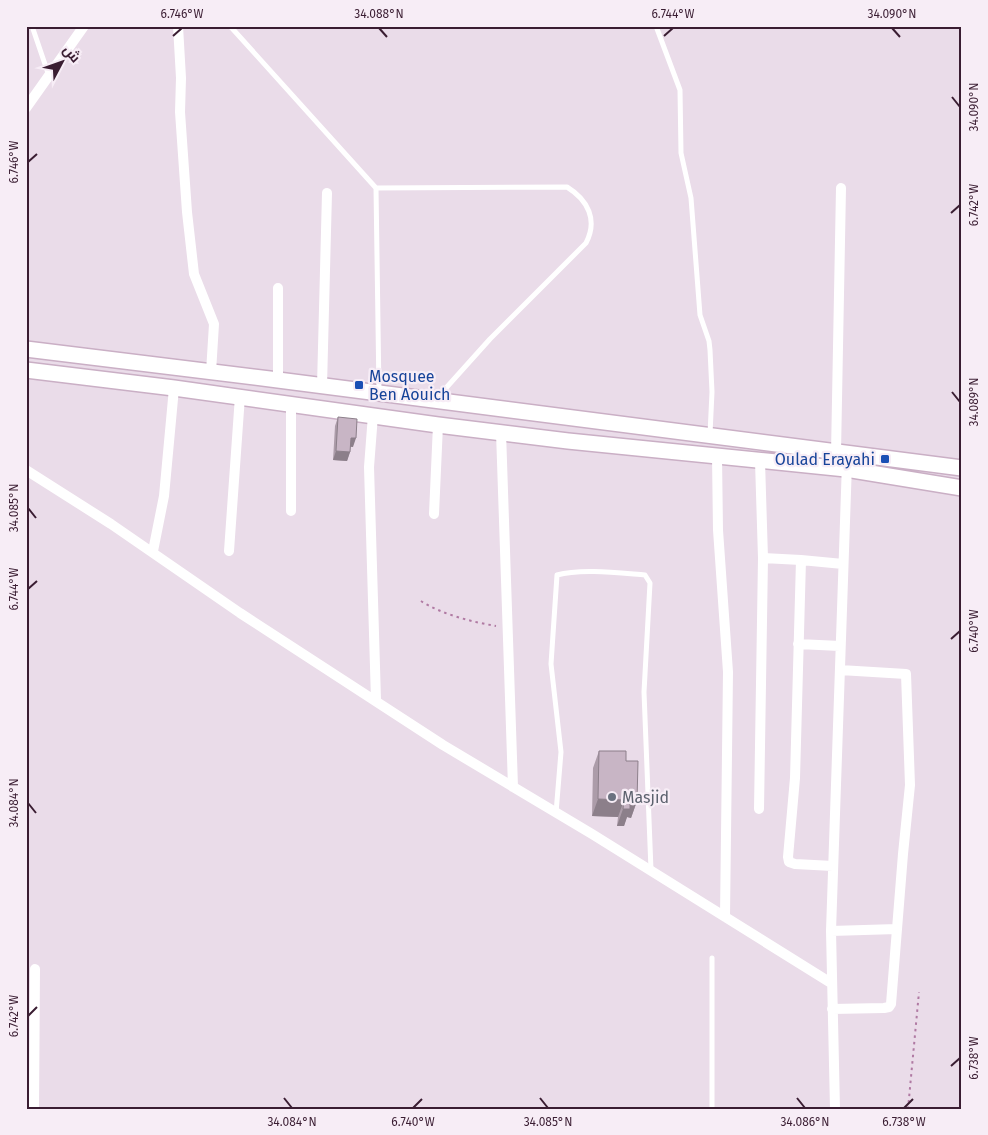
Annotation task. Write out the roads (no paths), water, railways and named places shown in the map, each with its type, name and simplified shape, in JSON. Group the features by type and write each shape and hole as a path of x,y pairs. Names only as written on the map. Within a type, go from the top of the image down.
{"street":[{"path":"26,108 84,26"},
{"path":"178,26 181,78 180,112 188,212 194,274 214,324 211,372"},
{"path":"835,1109 831,930 843,564 841,188"},
{"path":"322,386 327,193"},
{"path":"278,288 278,380"},
{"path":"26,349 710,436 843,459 962,488"},
{"path":"26,370 240,396 438,425 623,447 760,461 843,459 962,468"},
{"path":"153,551 164,496 174,388"},
{"path":"229,551 240,396"},
{"path":"291,404 292,511"},
{"path":"373,415 369,467 376,700"},
{"path":"434,514 438,425"},
{"path":"623,447 625,425"},
{"path":"501,432 513,787"},
{"path":"717,456 718,530 728,672 725,917"},
{"path":"759,808 762,558 760,461"},
{"path":"26,470 43,479 153,551 240,613 443,745 831,983"},
{"path":"762,558 843,564"},
{"path":"800,560 795,778 788,857 789,862 795,864 833,866"},
{"path":"798,644 840,646"},
{"path":"832,1009 884,1008 889,1007 891,1004 910,786 906,674 840,670"},
{"path":"831,930 897,929"},
{"path":"34,1109 35,969"}],"lane":[{"path":"32,26 49,76"},
{"path":"230,26 376,188 379,394"},
{"path":"656,26 680,90 681,153 691,198 700,315 710,350 712,392 710,436"},
{"path":"376,188 567,186 576,192 583,201 591,219 592,229 586,243 490,339 434,401"},
{"path":"556,813 561,752 551,664 557,575 564,573 607,572 645,575 650,583 644,692 651,871"},
{"path":"712,958 712,1109"}],"place":[{"name":"Mosquee Ben Aouich","path":"359,385"},
{"name":"Oulad Erayahi","path":"885,459"},
{"name":"Masjid","path":"612,797"}]}
